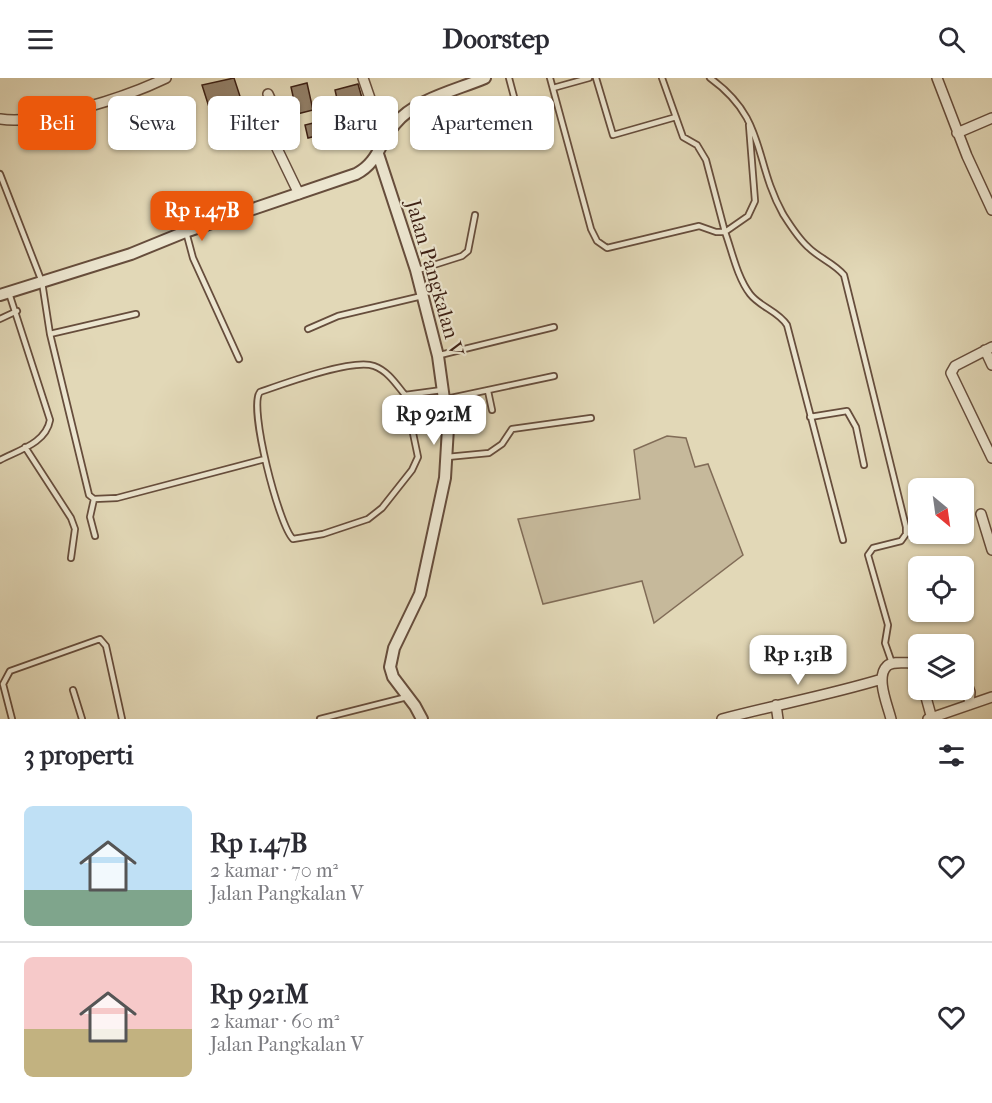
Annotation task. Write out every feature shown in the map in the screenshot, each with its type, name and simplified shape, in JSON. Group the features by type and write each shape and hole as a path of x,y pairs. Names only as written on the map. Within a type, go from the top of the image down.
{"street":[{"path":"0,119 23,121 43,117 116,98 166,78"},
{"path":"363,78 369,96"},
{"path":"443,96 485,78"},
{"path":"937,78 957,133 992,210"},
{"path":"268,94 281,123 272,136 299,194"},
{"path":"398,121 410,111"},
{"path":"957,133 992,118"},
{"path":"4,294 131,254 185,232 356,174 371,164 380,150"},
{"name":"Jalan Pangkalan V","path":"378,154 416,270 438,356 445,394 447,457 420,594 391,657 391,673 416,706 422,719"},
{"path":"992,365 988,349 955,366 951,373 992,458"},
{"path":"981,514 992,550"},
{"path":"891,719 882,679 887,666 892,663 908,664"},
{"path":"722,719 840,692 882,679"},
{"path":"926,700 930,719 992,697"},
{"path":"969,700 969,705"},
{"path":"776,705 778,719"}],"lane":[{"path":"509,78 514,96"},
{"path":"550,78 591,229 597,241 607,248 699,226 716,232 725,232 748,216 755,201 749,120"},
{"path":"554,88 589,78"},
{"path":"596,78 613,135 676,117"},
{"path":"662,78 683,137 697,146 706,160 725,232 742,279 751,296 782,318 787,325 843,540"},
{"path":"710,78 738,101 749,120 767,179 782,212 808,248 836,266 844,275 906,527 906,534 901,541 873,548 868,555 888,625 885,643 892,663"},
{"path":"0,174 42,282 50,334 86,487 94,499 90,517 95,536"},
{"path":"177,198 193,258 239,359"},
{"path":"416,270 462,256 468,250 475,215"},
{"path":"0,460 25,447 48,431 50,420 17,311 4,294"},
{"path":"308,329 338,316 422,296"},
{"path":"0,319 17,311"},
{"path":"50,334 136,314"},
{"path":"438,356 554,327"},
{"path":"367,364 388,374 405,395 417,462 382,508 361,522 323,534 293,539 287,531 265,459 256,402 260,392 308,376 367,364"},
{"path":"405,395 488,391 554,376"},
{"path":"488,391 492,410"},
{"path":"810,417 842,410 849,413 856,427 864,465"},
{"path":"447,457 489,453 502,444 512,429 591,418"},
{"path":"25,447 72,518 75,529 71,558"},
{"path":"94,499 117,498 265,459"},
{"path":"12,719 3,684 10,671 100,639 106,646 122,719"},
{"path":"73,690 82,719"},
{"path":"320,719 407,697"}],"shaded area":[{"path":"667,436 686,438 695,467 708,464 743,555 654,623 642,581 543,604 518,519 640,499 634,450"}],"building":[{"path":"234,78 240,96 208,96 208,104 202,85"},
{"path":"307,83 312,110 300,113 300,96 293,96 291,87"},
{"path":"358,84 361,96 336,96 335,90"},
{"path":"312,123 312,137 308,138 305,125"}]}
